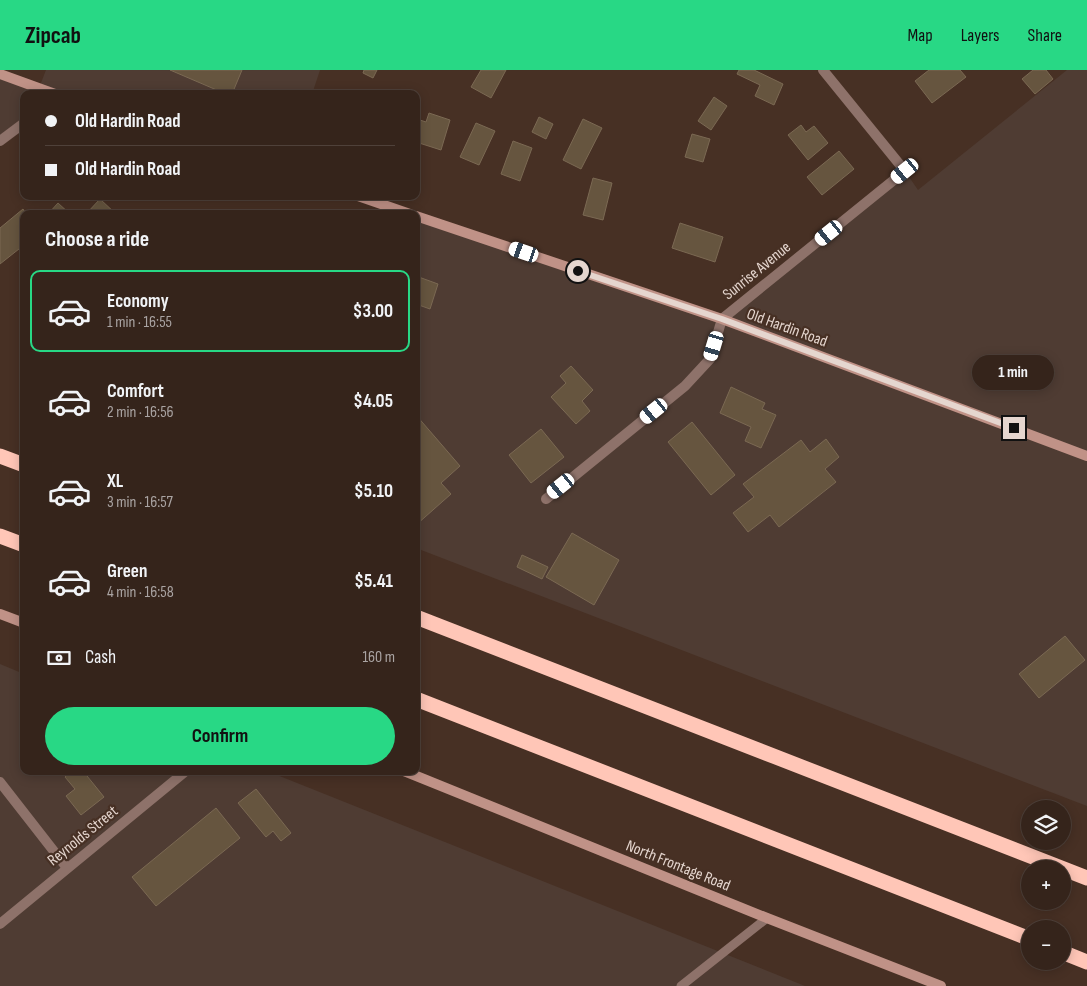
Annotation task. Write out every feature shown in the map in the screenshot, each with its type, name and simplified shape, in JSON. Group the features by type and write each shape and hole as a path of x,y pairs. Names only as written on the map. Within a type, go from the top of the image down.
{"highway":[{"path":"0,456 20,464"},
{"path":"0,536 20,544"},
{"path":"420,620 1087,878"},
{"path":"420,701 1021,935"},
{"path":"1071,956 1087,962"}],"main road":[{"path":"0,74 44,90"},
{"path":"368,200 392,210"},
{"name":"Old Hardin Road","path":"420,217 722,319 1087,456"},
{"path":"0,614 20,622"},
{"name":"North Frontage Road","path":"414,775 767,918 941,986"}],"street":[{"name":"Sunrise Avenue","path":"722,319 905,171 823,70"},
{"path":"0,141 20,126"},
{"path":"546,499 685,386 710,358 722,319"},
{"name":"Reynolds Street","path":"0,924 181,775"},
{"path":"0,782 67,868"}],"lane":[{"path":"681,986 767,918"}],"shaded area":[{"path":"46,70 320,70 313,90 20,90 20,126 0,141 0,74 39,88"},
{"path":"1067,70 1087,70 1087,806 420,550 420,217 722,319 905,171 918,190"},
{"path":"0,664 20,672 20,775 277,775 805,986 0,986"}],"building":[{"path":"170,70 242,70 234,90 217,90"},
{"path":"364,70 377,70 373,78 363,73"},
{"path":"481,70 506,70 491,98 471,87"},
{"path":"739,70 754,70 783,84 774,105 755,96 760,85 737,74"},
{"path":"929,70 960,70 966,77 932,103 915,81"},
{"path":"1033,70 1046,70 1053,79 1035,94 1022,79"},
{"path":"714,97 727,106 711,130 698,121"},
{"path":"429,113 450,120 441,150 420,143 420,120 426,122"},
{"path":"539,117 553,124 546,139 532,132"},
{"path":"583,119 602,128 581,169 563,160"},
{"path":"476,123 495,131 479,165 460,157"},
{"path":"801,125 806,132 814,126 828,143 808,160 788,135"},
{"path":"692,134 710,139 703,162 685,157"},
{"path":"513,141 532,148 520,181 501,174"},
{"path":"839,151 854,169 822,195 807,177"},
{"path":"593,178 612,183 603,220 583,215"},
{"path":"101,200 112,210 90,210"},
{"path":"58,203 66,210 52,210"},
{"path":"20,211 20,248 0,264 0,228"},
{"path":"680,223 723,237 715,262 672,248"},
{"path":"420,277 438,284 430,309 420,305"},
{"path":"571,366 593,390 582,401 590,411 576,424 551,397 566,383 560,376"},
{"path":"731,387 765,403 762,409 776,415 761,448 745,441 751,427 720,413"},
{"path":"420,420 460,466 441,483 451,494 420,521"},
{"path":"692,422 735,475 711,495 668,442"},
{"path":"541,429 564,457 531,483 509,455"},
{"path":"826,439 839,457 825,469 836,482 779,527 770,515 748,532 733,513 754,497 743,484 801,440 810,452"},
{"path":"572,533 619,560 594,605 546,577"},
{"path":"522,555 548,567 542,579 517,567"},
{"path":"1065,636 1085,660 1039,698 1019,674"},
{"path":"67,775 86,775 104,797 81,815 66,796 75,789 65,777"},
{"path":"256,789 291,833 281,841 273,831 266,837 238,803"},
{"path":"216,808 240,838 156,906 132,877"}],"route":[{"path":"578,271 722,319 1014,428"}]}
